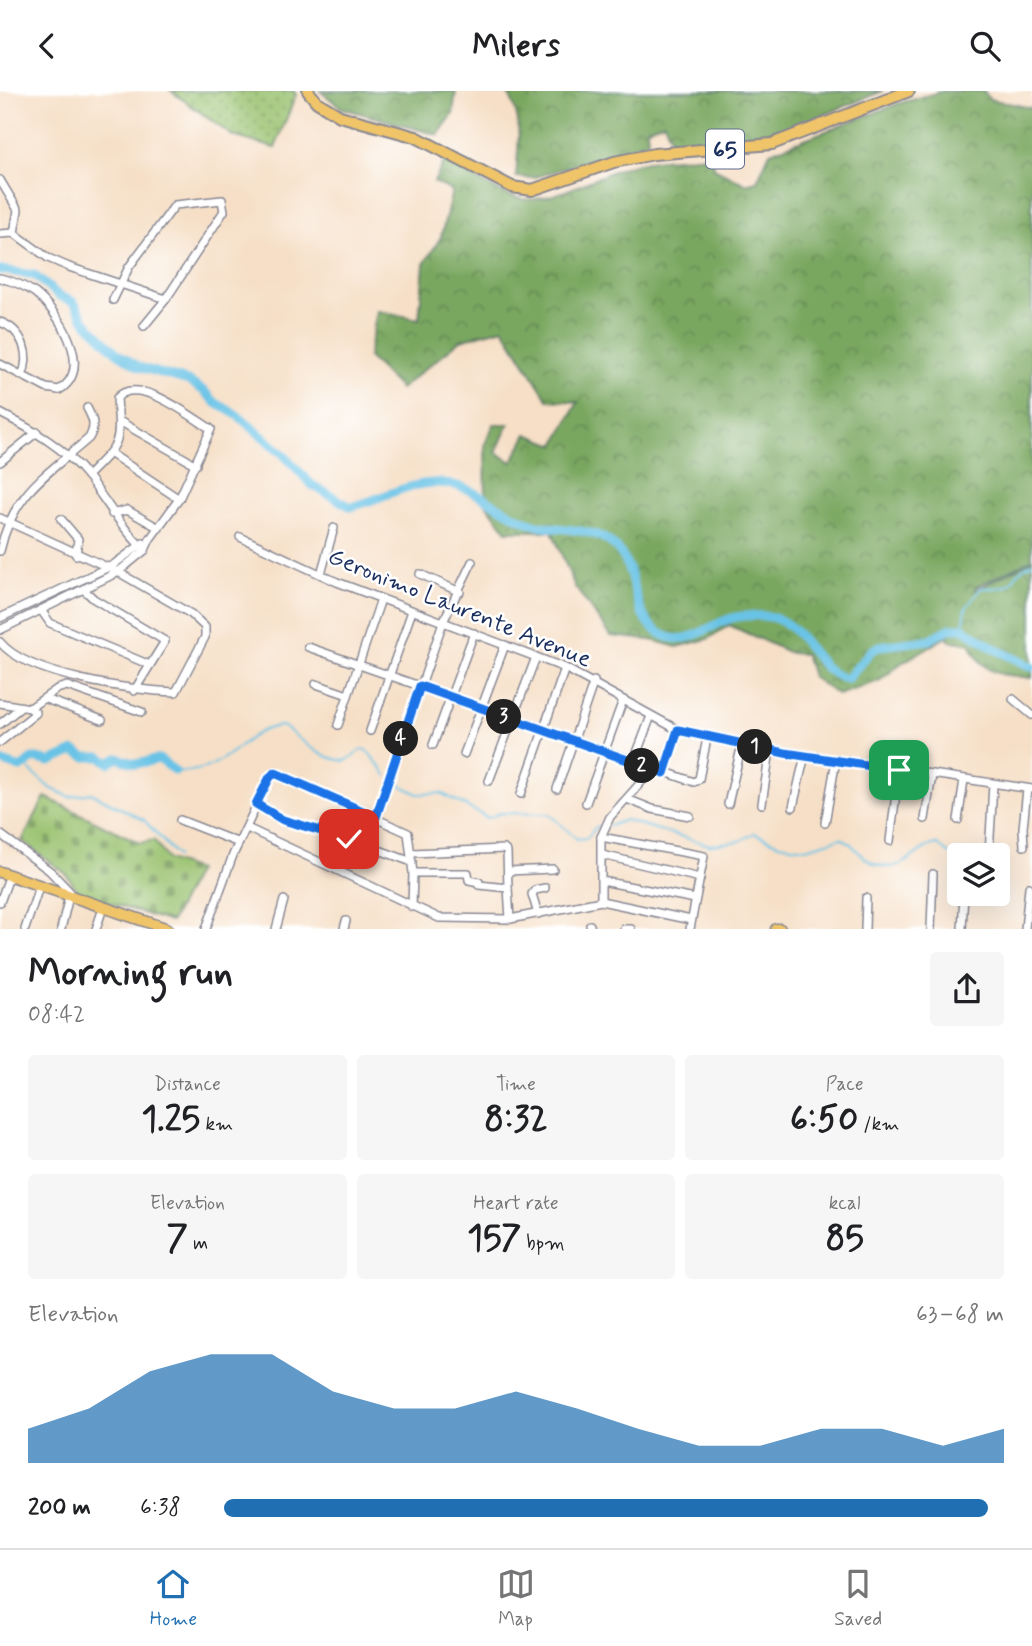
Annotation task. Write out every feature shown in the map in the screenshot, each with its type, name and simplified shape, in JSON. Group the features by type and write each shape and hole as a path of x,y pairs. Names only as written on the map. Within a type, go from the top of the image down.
{"highway":[{"name":"65","path":"307,91 317,102 340,116 416,137 512,187 532,190 614,162 654,153 772,143 909,91"}],"main road":[{"path":"0,872 150,929"},
{"path":"4,879 70,898"},
{"path":"102,910 169,929"}],"street":[{"path":"0,180 18,211 14,233"},
{"path":"113,300 118,284 175,205 217,200 224,203 224,211 166,299 144,326"},
{"path":"0,234 14,233 56,262 166,299"},
{"path":"0,278 32,290 47,304 65,330 74,361 61,393 0,364"},
{"path":"0,322 11,328 24,346 27,357 22,376"},
{"path":"0,629 118,572 159,528 179,499 211,429 167,402 137,389 122,392 117,398 121,422 118,439 110,453 87,476"},
{"path":"0,551 3,521 26,493 67,458 94,430 94,420 87,408"},
{"path":"0,414 37,432 87,476 112,514 142,548"},
{"path":"121,422 196,465"},
{"path":"0,462 37,432"},
{"path":"110,453 179,499"},
{"path":"112,514 127,510 159,528"},
{"path":"61,519 78,539 76,555"},
{"path":"0,642 7,650 23,659 105,686 134,691 176,692 205,637 205,627 191,614 118,572 3,521"},
{"path":"321,574 334,528"},
{"name":"Geronimo Laurente Avenue","path":"240,537 381,599 565,668 594,681 622,700 678,730 770,750 1030,789"},
{"path":"0,618 142,548"},
{"path":"376,817 443,622 460,592 472,562"},
{"path":"420,574 460,592"},
{"path":"83,589 94,599 164,641 134,691"},
{"path":"338,725 381,599"},
{"path":"41,610 50,623 150,665"},
{"path":"370,731 412,611"},
{"path":"433,745 474,633"},
{"path":"464,754 505,645"},
{"path":"308,647 652,770 697,781 707,738"},
{"path":"489,781 536,657"},
{"path":"521,795 565,668"},
{"path":"557,789 594,681"},
{"path":"316,684 348,695"},
{"path":"30,708 57,689 67,686 142,712"},
{"path":"46,699 102,720"},
{"path":"1013,699 1032,715"},
{"path":"586,803 622,700"},
{"path":"0,742 36,713 30,708 2,706"},
{"path":"0,725 21,707"},
{"path":"633,763 651,716"},
{"path":"664,773 678,730"},
{"path":"728,804 742,744"},
{"path":"762,804 770,750"},
{"path":"793,807 805,755"},
{"path":"825,823 836,760"},
{"path":"601,901 601,837 610,817 652,770"},
{"path":"890,841 899,770"},
{"path":"206,929 256,804 270,777 275,773 408,832 414,873 412,907"},
{"path":"925,819 932,775"},
{"path":"958,820 964,780"},
{"path":"990,843 993,784"},
{"path":"1024,846 1023,828 1030,789"},
{"path":"626,799 652,809 690,816"},
{"path":"256,804 283,820 349,839 412,862"},
{"path":"180,820 239,843"},
{"path":"247,828 439,918 510,919 601,901 690,924 704,856 601,837"},
{"path":"0,834 50,871 70,898 61,929"},
{"path":"412,853 504,849 507,852 510,919"},
{"path":"602,855 700,878"},
{"path":"508,871 553,869"},
{"path":"414,873 468,873 469,880 479,881 479,885 508,888"},
{"path":"931,929 933,874"},
{"path":"0,902 4,879"},
{"path":"602,881 695,899"},
{"path":"1026,929 1029,887"},
{"path":"538,914 532,894 535,890 545,888"},
{"path":"25,929 38,890"},
{"path":"865,929 866,898"},
{"path":"276,929 284,900"},
{"path":"962,929 963,906"},
{"path":"96,929 102,910"},
{"path":"624,929 631,929"}],"green space":[{"path":"171,91 294,91 296,94 275,148 233,136"},
{"path":"320,91 456,91 453,114 438,135 342,108"},
{"path":"506,91 883,91 796,126 753,136 672,142 664,122 647,128 648,141 533,178 516,177 518,121 512,100"},
{"path":"943,91 984,91 989,99 1032,108 1032,559 977,586 974,591 1032,560 1032,678 1001,674 987,668 981,663 970,643 950,641 947,637 952,627 946,637 900,664 879,681 838,695 812,677 805,654 790,653 729,625 708,639 677,647 651,640 611,636 575,587 552,531 507,531 486,504 485,444 494,424 509,424 496,452 512,462 527,434 555,445 578,402 548,400 503,328 461,340 400,389 368,357 377,311 419,319 424,264 441,237 452,191 434,182 445,160 493,188 523,199 548,197 631,165 671,158 712,156 714,168 745,184 757,181 770,152 900,103"},
{"path":"45,797 140,843 154,840 168,860 197,870 171,922 80,894 66,874 22,841"}],"waterway":[{"path":"0,270 34,275 59,296 74,302 85,321 117,353 139,367 188,381 204,391 282,453 312,485 351,507 404,488 437,483 451,484 475,493 534,524 590,533 610,542 625,560 644,616 650,625 669,637 687,638 733,618 771,617 793,629 826,668 847,679 871,651 880,646 929,640 951,628 963,628 997,650 1032,667"},
{"path":"963,628 966,608 981,588 1009,584 1023,568 1032,563"},
{"path":"175,771 193,771 208,767 257,734 269,728 283,726 312,748 336,760 346,761 360,750 367,750 387,776"},
{"path":"0,761 21,768 33,758 50,762 74,751 85,757 101,757 109,763 118,758 136,764 159,759 175,771"},
{"path":"25,766 50,788 70,797 91,793 144,820 177,856"},
{"path":"391,780 418,794 441,793 488,818 500,813 549,814 577,839 587,838 596,827 603,826"},
{"path":"609,826 625,820 710,845 740,841 754,833 779,844 806,848 841,838 871,862 882,866 900,864 936,844 947,852"}],"route":[{"path":"349,839 283,820 256,804 270,777 275,773 376,817 420,686 664,773 678,730 785,753 899,770"}]}
